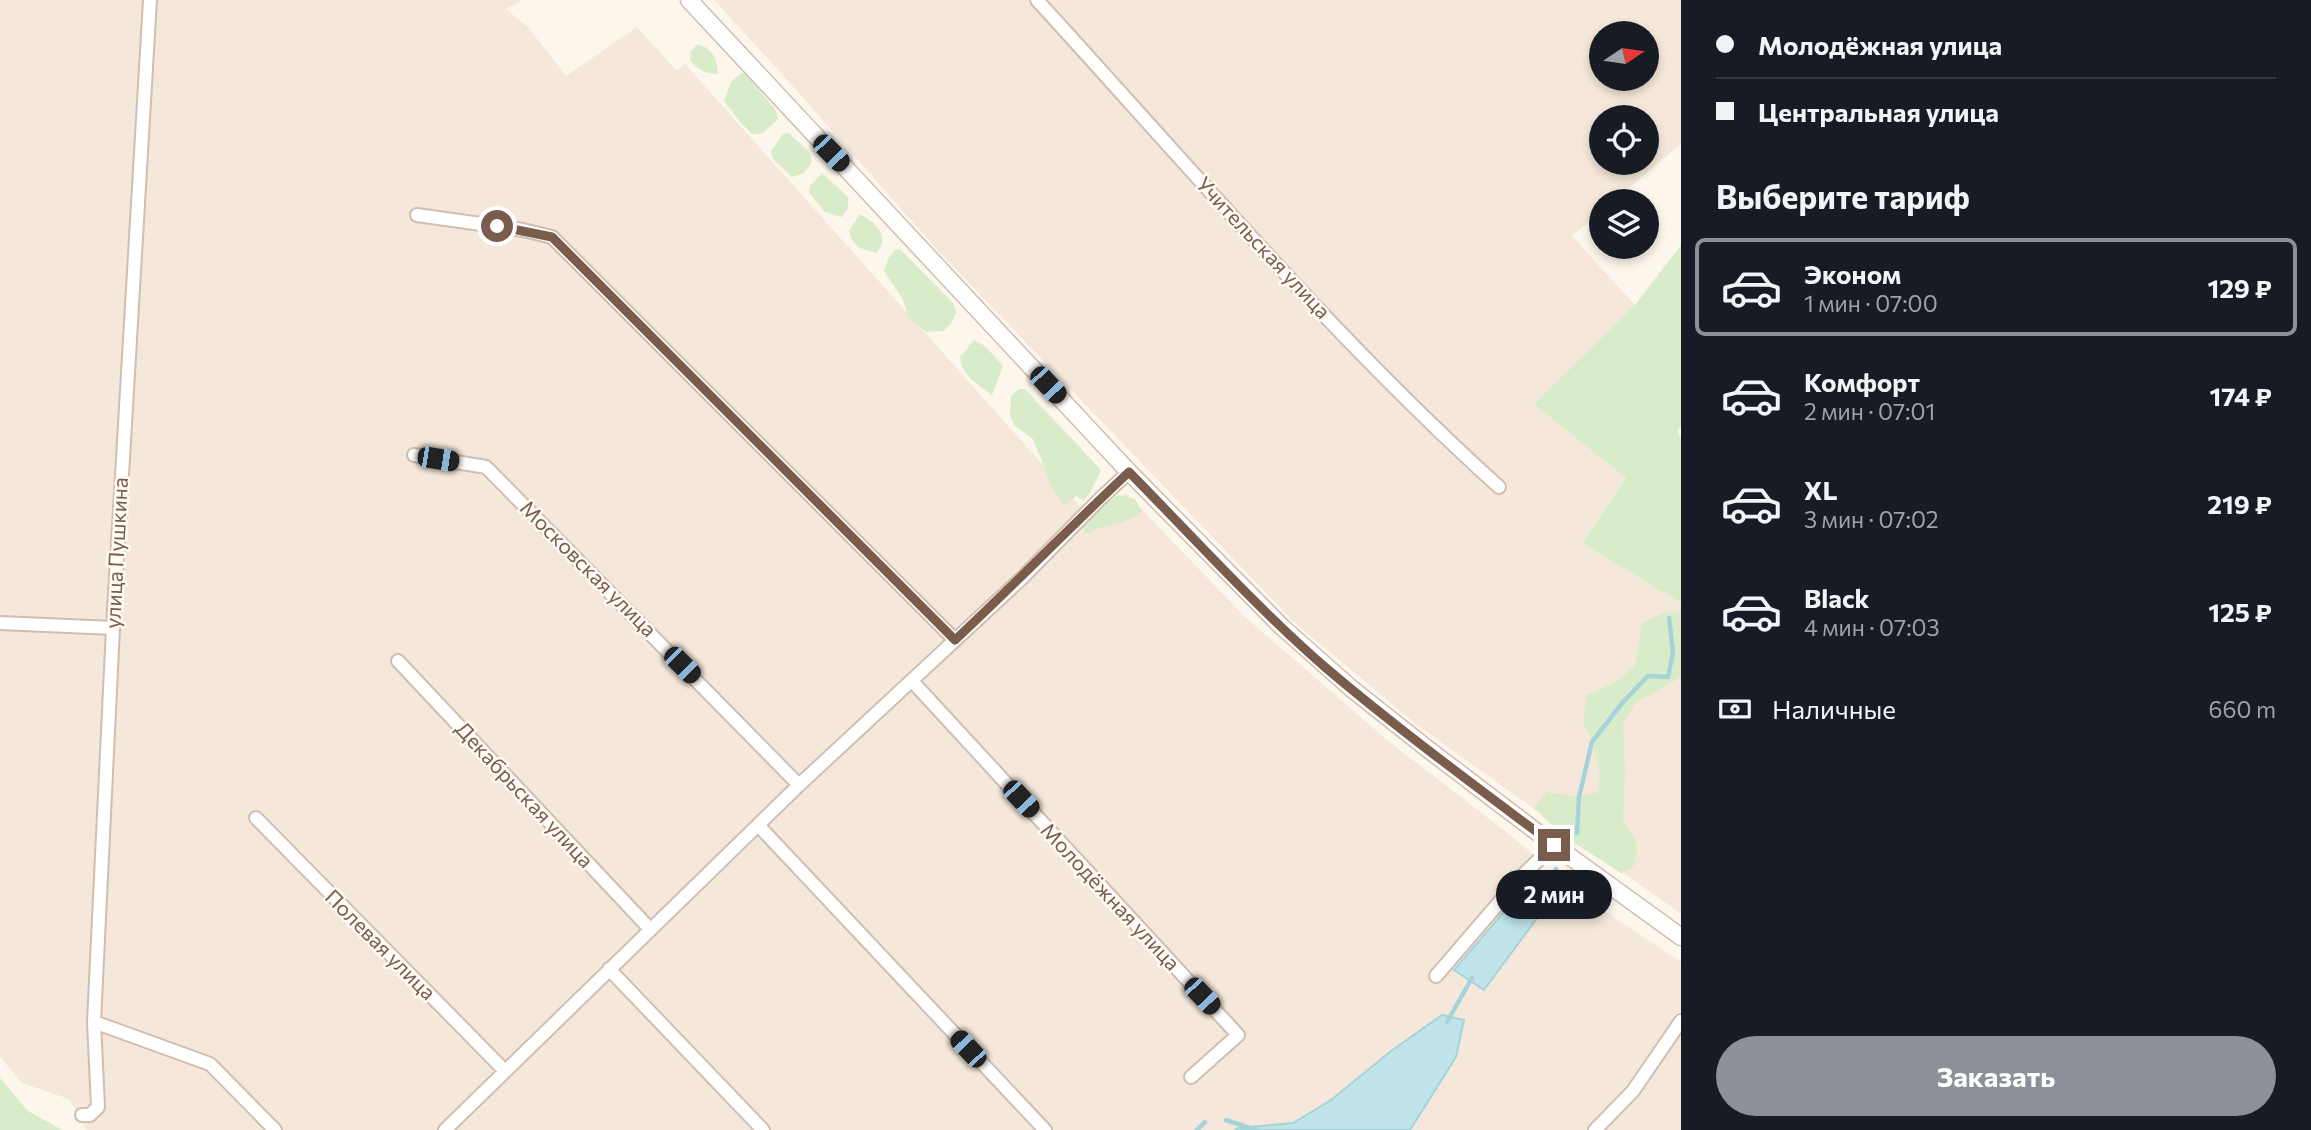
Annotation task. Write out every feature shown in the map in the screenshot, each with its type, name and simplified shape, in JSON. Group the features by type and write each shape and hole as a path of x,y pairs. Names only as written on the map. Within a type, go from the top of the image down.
{"street":[{"name":"улица Пушкина","path":"82,1115 90,1115 99,1107 94,1022 113,628 150,0"},
{"path":"689,0 1129,472 1265,611 1325,667 1429,750 1681,937"},
{"name":"Учительская улица","path":"1037,0 1184,165 1396,390 1499,487"},
{"path":"417,215 523,230 552,237 955,640"},
{"name":"Московская улица","path":"414,455 486,467 799,785"},
{"path":"454,1127 505,1071 650,929 799,785 1022,578 1129,472"},
{"path":"0,623 113,628"},
{"name":"Декабрьская улица","path":"398,661 650,929"},
{"name":"Молодёжная улица","path":"912,681 1238,1035 1191,1077"},
{"name":"Полевая улица","path":"256,818 505,1071"},
{"path":"758,825 1045,1130"},
{"path":"1436,976 1521,877 1554,845"},
{"path":"609,969 763,1130"},
{"path":"1595,1130 1633,1091 1681,1021"},
{"path":"94,1022 210,1064 275,1130"}],"shaded area":[{"path":"0,0 522,0 506,9 528,27 566,76 637,27 677,71 685,64 1093,521 1126,493 1244,616 1387,740 1510,835 1530,852 1542,870 1681,962 1681,1130 86,1130 69,1099 22,1083 0,1057"},
{"path":"714,0 1681,0 1681,144 1659,162 1659,105 1589,105 1589,175 1644,175 1627,189 1589,189 1589,222 1572,236 1589,255 1589,259 1593,259 1635,305 1535,404 1626,478 1582,543 1681,603 1681,914 1417,725 1296,624 939,252"}],"green space":[{"path":"698,44 713,55 718,73 702,71 690,60 691,51"},
{"path":"741,73 745,73 776,111 778,119 763,133 752,134 724,101 731,82"},
{"path":"789,133 810,153 812,162 804,173 792,177 773,159 771,151 783,134"},
{"path":"822,173 848,197 848,208 842,217 825,212 809,193 810,186"},
{"path":"860,214 880,230 881,247 876,253 858,246 853,241 849,231"},
{"path":"1681,245 1681,427 1677,430 1681,439 1681,603 1582,543 1626,478 1534,404 1635,305"},
{"path":"897,249 953,303 957,312 943,331 926,332 909,318 902,298 884,271 889,257"},
{"path":"974,340 985,346 1003,366 992,395 971,379 961,363 960,356"},
{"path":"1019,389 1025,389 1101,470 1083,501 1076,496 1065,505 1054,492 1033,439 1014,425 1010,416 1011,396"},
{"path":"1118,495 1135,499 1142,511 1128,520 1087,534 1083,526 1100,508"},
{"path":"1681,611 1681,677 1635,703 1623,724 1623,822 1635,838 1637,848 1633,867 1621,873 1562,835 1534,808 1547,792 1579,797 1598,792 1600,774 1592,742 1583,722 1587,695 1614,683 1635,666 1642,623 1666,612"},
{"path":"0,1078 28,1111 62,1130 0,1130"}],"water":[{"path":"1532,879 1552,898 1484,990 1454,970"},
{"path":"1442,1015 1464,1020 1456,1057 1410,1130 1235,1130 1293,1123 1331,1100 1391,1051"}],"waterway":[{"path":"1577,833 1579,797 1592,742 1623,702 1648,676 1668,677 1673,652 1669,618"},
{"path":"1540,891 1556,869"},
{"path":"1447,1022 1472,978"},
{"path":"1226,1120 1256,1130"},
{"path":"1197,1130 1205,1122"}],"route":[{"path":"497,226 552,237 955,640 1129,472 1265,611 1325,667 1554,845"}]}
